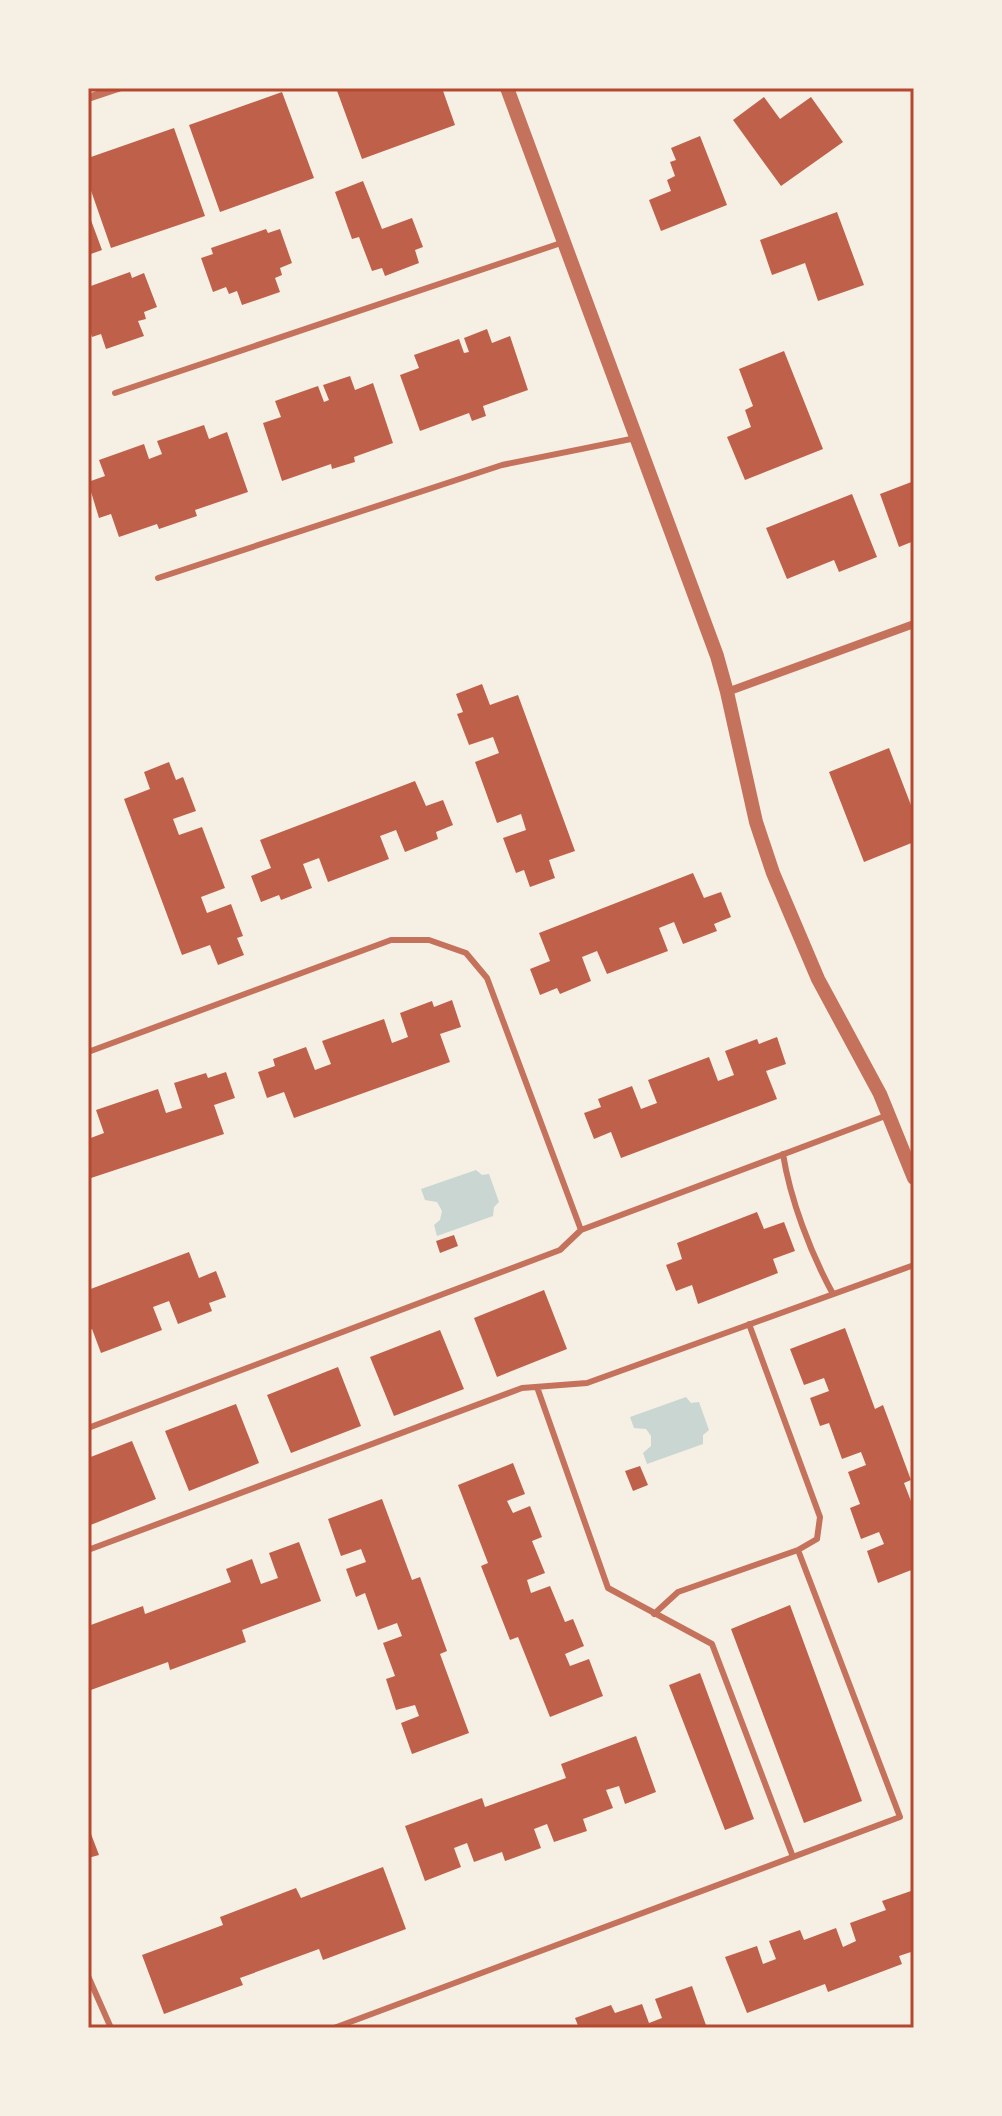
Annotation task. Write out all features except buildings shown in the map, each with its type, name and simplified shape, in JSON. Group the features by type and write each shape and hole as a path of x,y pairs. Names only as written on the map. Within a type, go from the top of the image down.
{"street":[{"path":"88,98 118,88"},
{"path":"507,88 717,656 756,822 787,911 818,979 880,1094 914,1178"},
{"path":"727,692 914,624"}],"lane":[{"path":"115,393 564,242"},
{"path":"158,578 502,465 636,438"},
{"path":"88,1052 391,940 429,940 442,944 466,953 487,978 581,1230"},
{"path":"88,1428 560,1250 581,1230 888,1115"},
{"path":"783,1154 787,1177 822,1275 833,1294"},
{"path":"88,1550 522,1388 587,1383 914,1265"},
{"path":"654,1614 678,1592 798,1550 817,1539 820,1517 749,1324"},
{"path":"537,1387 608,1588 712,1644 793,1857"},
{"path":"334,2028 900,1817 798,1550"},
{"path":"88,1976 111,2028"}],"shaded area":[{"path":"476,1170 482,1175 489,1174 499,1202 494,1207 493,1216 437,1236 434,1225 440,1220 442,1211 437,1202 425,1200 421,1189"},
{"path":"686,1397 691,1403 699,1402 709,1430 703,1435 703,1444 647,1464 643,1453 651,1446 651,1436 646,1429 634,1428 630,1417"}]}
